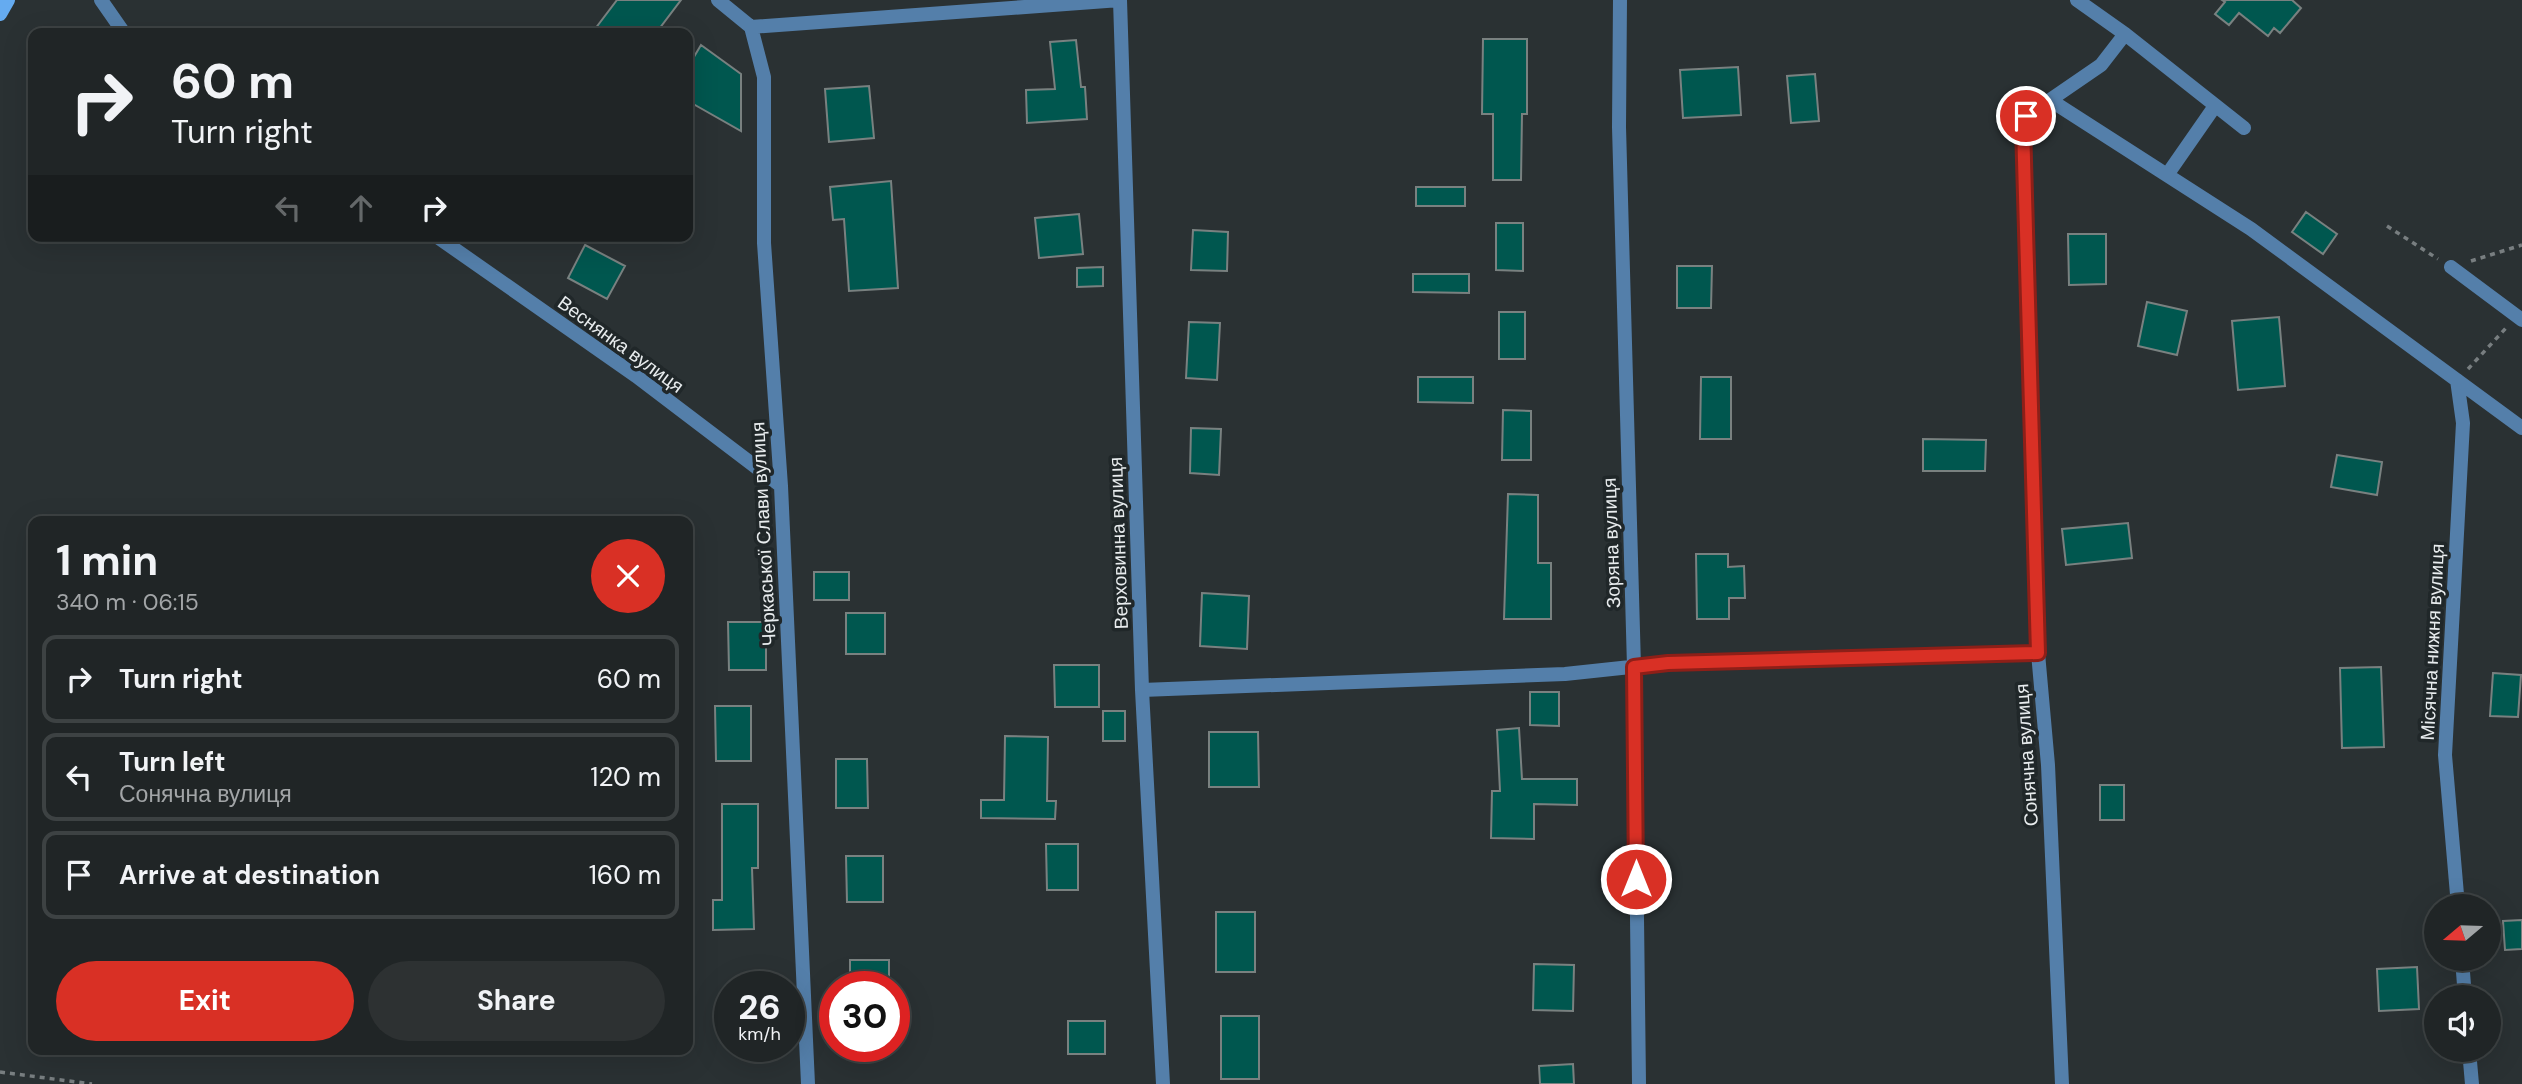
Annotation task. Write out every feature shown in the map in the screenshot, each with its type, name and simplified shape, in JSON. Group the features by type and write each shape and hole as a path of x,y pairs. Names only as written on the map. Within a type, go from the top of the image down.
{"street":[{"path":"0,14 8,0"},
{"path":"101,0 121,28"},
{"path":"718,0 751,27 1120,0"},
{"name":"Верховинна вулиця","path":"1120,0 1142,690 1163,1084"},
{"name":"Зоряна вулиця","path":"1619,0 1619,127 1634,667 1639,1084"},
{"path":"2077,0 2125,34 2244,128"},
{"name":"Черкаської Слави вулиця","path":"751,27 764,77 764,243 780,486 808,1084"},
{"name":"Сонячна вулиця","path":"2062,1084 2048,765 2038,653 2023,125 2032,108 2050,100 2101,65 2125,34"},
{"path":"2050,100 2251,229 2522,428"},
{"path":"2167,175 2215,106"},
{"name":"Веснянка вулиця","path":"445,242 636,376 780,486"},
{"path":"2451,267 2519,319"},
{"name":"Місячна нижня вулиця","path":"2457,380 2463,424 2445,755 2457,894"},
{"path":"1142,690 1565,674 1668,663 2038,653"},
{"path":"2470,1062 2472,1084"}],"path":[{"path":"2387,226 2451,267 2522,245"},
{"path":"2457,380 2519,319"},
{"path":"0,1072 92,1084"}],"building":[{"path":"617,0 681,0 660,28 596,28"},
{"path":"2222,0 2292,0 2301,8 2280,33 2274,28 2268,36 2239,13 2229,25 2215,14 2225,2"},
{"path":"1483,39 1527,39 1527,114 1522,114 1521,180 1493,180 1493,114 1482,114"},
{"path":"1076,40 1081,87 1085,87 1087,119 1027,123 1026,90 1055,89 1050,42"},
{"path":"701,45 741,74 741,131 693,104 693,59"},
{"path":"1738,67 1741,115 1683,118 1680,70"},
{"path":"1815,74 1819,121 1791,123 1787,76"},
{"path":"869,86 874,138 829,142 825,89"},
{"path":"891,181 898,288 849,291 844,219 833,220 830,187"},
{"path":"1416,187 1465,187 1465,206 1416,206"},
{"path":"2306,212 2337,234 2323,254 2292,232"},
{"path":"1079,214 1083,254 1039,258 1035,218"},
{"path":"1496,223 1523,223 1523,271 1496,270"},
{"path":"1193,230 1228,232 1227,271 1191,270"},
{"path":"2068,234 2106,234 2106,284 2069,285"},
{"path":"585,245 625,266 607,299 568,278"},
{"path":"1677,266 1712,266 1711,308 1677,308"},
{"path":"1103,267 1103,286 1077,287 1077,268"},
{"path":"1413,274 1469,274 1469,293 1413,292"},
{"path":"2147,302 2187,311 2177,355 2138,346"},
{"path":"1499,312 1525,312 1525,359 1499,359"},
{"path":"2279,317 2285,386 2238,390 2232,321"},
{"path":"1189,322 1220,323 1217,380 1186,378"},
{"path":"1418,377 1473,377 1473,403 1418,402"},
{"path":"1701,377 1731,377 1731,439 1700,439"},
{"path":"1503,410 1531,411 1531,460 1502,460"},
{"path":"1191,428 1221,429 1219,475 1190,473"},
{"path":"1923,439 1986,440 1985,471 1923,471"},
{"path":"2337,455 2382,462 2377,495 2331,487"},
{"path":"1508,494 1538,495 1538,563 1551,563 1551,619 1504,619"},
{"path":"2128,523 2132,558 2066,565 2062,529"},
{"path":"1696,554 1728,554 1728,567 1744,566 1745,598 1729,598 1729,619 1697,619"},
{"path":"814,572 849,572 849,600 814,600"},
{"path":"1202,593 1249,596 1247,649 1200,646"},
{"path":"846,613 885,613 885,654 846,654"},
{"path":"728,622 766,622 766,670 729,670"},
{"path":"1054,665 1099,665 1099,707 1055,707"},
{"path":"2381,667 2384,747 2342,748 2340,668"},
{"path":"2493,673 2521,675 2518,717 2490,716"},
{"path":"1530,692 1559,692 1559,726 1530,725"},
{"path":"715,706 751,706 751,761 716,761"},
{"path":"1103,711 1125,711 1125,741 1103,741"},
{"path":"1519,728 1522,779 1577,779 1577,805 1534,804 1534,839 1491,838 1492,791 1500,791 1497,730"},
{"path":"1209,732 1258,732 1259,787 1209,787"},
{"path":"1005,736 1048,737 1047,801 1056,801 1055,819 981,818 981,800 1004,800"},
{"path":"836,759 867,759 868,808 836,808"},
{"path":"2100,785 2124,785 2124,820 2100,820"},
{"path":"722,804 758,804 758,868 752,868 754,929 713,930 713,900 722,900"},
{"path":"1046,844 1078,844 1078,890 1047,890"},
{"path":"846,856 883,856 883,902 847,902"},
{"path":"1216,912 1255,912 1255,972 1216,972"},
{"path":"2522,920 2522,949 2505,950 2503,921"},
{"path":"850,960 889,960 889,971 850,971"},
{"path":"1534,964 1574,965 1573,1011 1533,1010"},
{"path":"2417,967 2419,1009 2379,1011 2377,969"},
{"path":"1221,1016 1259,1016 1259,1079 1221,1079"},
{"path":"1068,1021 1105,1021 1105,1054 1068,1054"},
{"path":"1573,1064 1574,1084 1540,1084 1539,1066"}],"route":[{"path":"1636,879 1634,667 1668,663 2038,653 2023,125 2026,116"}]}
